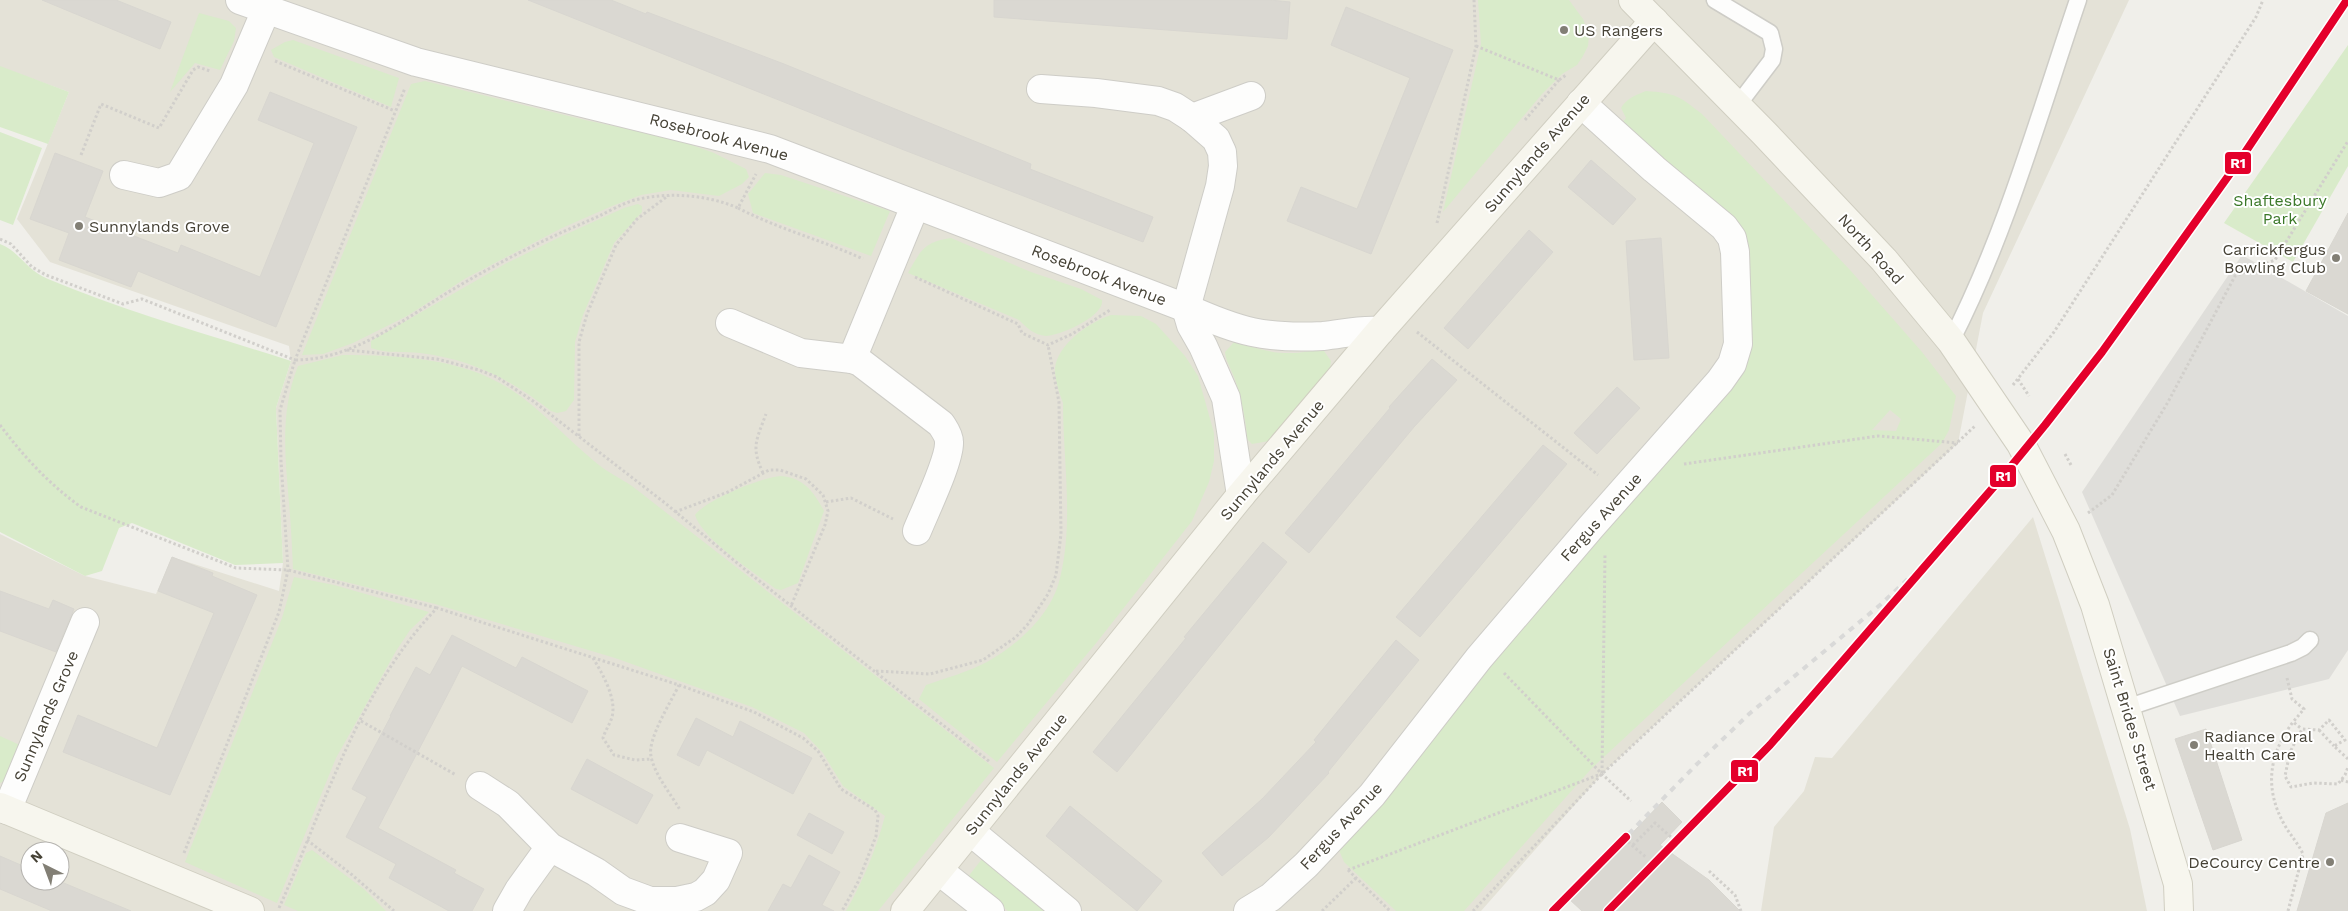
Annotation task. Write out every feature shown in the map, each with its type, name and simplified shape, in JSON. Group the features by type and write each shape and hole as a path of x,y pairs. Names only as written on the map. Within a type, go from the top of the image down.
{"street":[{"name":"Rosebrook Avenue","path":"240,0 416,62 770,149 1186,308 1225,326 1248,333 1277,337 1337,335 1387,323"},
{"name":"North Road","path":"1633,0 1884,260 1951,341 2021,444 2066,531"},
{"path":"124,175 159,183 179,176 234,85 266,10"},
{"name":"Sunnylands Avenue","path":"904,911 1241,495 1387,323 1610,69 1654,22"},
{"path":"1041,89 1096,92 1158,101 1192,118 1216,140 1222,152 1223,166 1213,214 1186,308"},
{"path":"1192,118 1251,96"},
{"name":"Fergus Avenue","path":"1248,911 1271,897 1323,847 1372,795 1484,653 1732,364 1738,344 1735,252 1732,238 1724,227 1654,169 1581,103"},
{"path":"852,359 915,206"},
{"name":"Rosebrook Avenue","path":"1186,308 1191,325 1203,346 1226,398 1241,495"},
{"path":"730,323 801,353 852,359 867,367 940,424 947,433 949,442 941,471 917,531"},
{"name":"Saint Brides Street","path":"2066,531 2095,605 2126,708 2178,884 2180,911"},
{"name":"Sunnylands Grove","path":"3,809 85,622"},
{"path":"480,786 508,804 550,848 596,872 623,891 650,901 665,902 696,897 711,887 716,880 728,853 691,841"},
{"path":"3,809 173,878 243,910"},
{"path":"970,831 1067,911"},
{"path":"507,911 519,890 550,848"},
{"path":"938,870 990,911"}],"lane":[{"path":"1715,0 1770,33 1774,49 1772,60 1737,106"},
{"path":"1951,341 1971,302 1998,236 2078,0"},
{"path":"2126,708 2281,656 2303,647 2310,640"}],"path":[{"path":"1436,226 1476,46 1474,0"},
{"path":"1474,911 1602,774 1996,406 2054,332 2256,17 2263,0"},
{"path":"1476,46 1559,80 1578,67 1610,69"},
{"path":"269,58 395,111"},
{"path":"173,878 279,612 288,570 280,461 280,418 285,391 295,360 416,62"},
{"path":"81,155 101,104 159,128 193,70 198,67 213,72"},
{"path":"2066,531 2112,495 2168,402 2235,276 2275,260 2348,141"},
{"path":"738,208 770,149"},
{"path":"0,239 11,244 32,267 46,275 123,304 142,299 295,360 312,360 346,350 396,324 464,283 560,232 637,200 669,195 722,201 758,218 831,244 1018,324 1022,333 1048,345 1058,342 1120,305 1128,287"},
{"path":"579,437 579,342 587,314 616,245 637,219 669,195"},
{"path":"1387,323 1613,501 1602,774"},
{"path":"875,671 930,674 983,660 1016,637 1028,624 1048,594 1056,575 1061,534 1059,402 1048,345"},
{"path":"346,350 437,359 480,370 497,377 533,401 952,734 1012,778"},
{"path":"2018,379 2029,396"},
{"path":"763,474 755,455 755,444 766,414"},
{"path":"0,425 27,459 60,491 81,507 236,568 288,570 437,608 679,684 754,712 803,738 818,751 842,789 875,810 879,823 876,836 858,882 842,911"},
{"path":"1641,471 1878,436 1958,443"},
{"path":"2065,454 2071,465"},
{"path":"675,512 728,492 769,470 793,473 806,479 823,495 828,511 826,525 791,606"},
{"path":"826,502 851,498 917,531"},
{"path":"277,911 341,759 361,721 399,652 437,608"},
{"path":"1484,653 1602,774 1631,801"},
{"path":"2281,656 2292,699 2304,709 2281,738 2272,762 2275,805 2284,825 2303,854 2288,911"},
{"path":"593,658 609,690 614,708 603,738 608,748 614,755 622,758 635,760 652,758"},
{"path":"679,684 658,724 650,755 691,841"},
{"path":"2319,730 2329,720 2345,740 2334,746"},
{"path":"361,721 453,773 480,786"},
{"path":"2292,722 2302,729 2319,730 2348,759"},
{"path":"2302,729 2290,752 2285,776 2291,787 2313,783 2338,784 2348,767"},
{"path":"1348,870 1602,774"},
{"path":"2341,780 2348,782"},
{"path":"1633,845 1654,823 1672,838"},
{"path":"307,840 394,911"},
{"path":"1628,842 1647,858"},
{"path":"1323,847 1390,911"},
{"path":"1708,871 1735,895 1741,911"},
{"path":"1322,911 1356,878"}],"shaded area":[{"path":"0,0 2129,0 1983,313 1958,443 1602,774 1481,911 0,911 0,534 85,576 156,594 172,557 279,591 283,563 276,408 291,361 289,346 50,262 17,219 69,92 0,67"},
{"path":"2242,255 2348,316 2348,650 2329,679 2180,716 2082,492"},
{"path":"2033,517 2130,829 2147,911 1761,911 1774,827 1804,791 1815,757 1832,758"}],"green space":[{"path":"1478,0 1569,0 1583,19 1589,35 1588,46 1577,65 1562,74 1542,94 1443,212 1481,44"},
{"path":"199,13 229,21 236,28 234,41 220,70 195,63 170,92"},
{"path":"293,40 399,78 391,107 274,57 271,50"},
{"name":"Shaftesbury Park","path":"2348,45 2348,166 2293,262 2224,223"},
{"path":"0,66 69,92 48,144 0,127"},
{"path":"425,81 585,120 675,139 714,153 746,169 749,177 742,184 719,196 671,190 641,195 612,206 562,228 466,278 407,316 353,343 323,354 302,355 411,84"},
{"path":"1646,91 1676,96 1702,114 1850,270 1922,352 1956,396 1949,430 1942,443 1592,768 1464,911 1396,911 1344,862 1339,850 1341,844 1644,483 1739,378 1748,361 1749,343 1744,248 1620,125 1626,118 1621,108 1623,105 1629,99","holes":["1890,410 1901,419 1896,431 1872,430"]},
{"path":"0,132 42,148 13,225 0,220"},
{"path":"765,173 781,175 890,211 871,256 753,213 748,194"},
{"path":"638,204 642,206 642,212 614,243 583,315 575,342 574,400 566,411 557,413 551,411 506,381 456,360 420,353 389,352 371,348 371,341 505,264 624,208"},
{"path":"951,238 1031,272 1081,289 1102,300 1101,306 1089,318 1071,329 1046,336 1031,331 1019,320 908,273 924,248 935,242"},
{"path":"0,244 12,251 34,271 48,279 138,313 291,361 276,408 283,563 235,565 132,523 119,528 102,571 85,576 0,532"},
{"path":"1111,315 1141,316 1156,324 1185,356 1198,376 1214,433 1214,461 1209,482 1192,521 1097,642 997,762 919,699 926,685 980,666 999,655 1032,627 1050,604 1060,578 1064,557 1067,513 1063,403 1056,382 1055,369 1062,351 1076,335"},
{"path":"1235,341 1278,353 1324,351 1331,361 1330,368 1269,441 1252,444 1247,439 1240,394 1225,352"},
{"path":"343,355 429,360 471,371 510,389 543,414 598,465 632,486 994,768 878,911 846,911 878,841 885,816 843,786 823,753 804,733 752,707 615,658 435,604 293,569 286,468 285,434 288,400 298,366"},
{"path":"781,476 789,477 807,487 824,511 798,583 781,590 776,589 718,545 700,525 695,515 710,503 735,490 761,480"},
{"path":"294,577 334,585 429,612 410,630 396,651 336,758 277,903 185,862 282,618"},
{"path":"0,736 22,746 9,779 0,783"},
{"path":"312,850 365,890 386,911 298,911 284,905 306,853"},
{"path":"982,859 1045,911 1008,911 967,878"}],"building":[{"path":"42,0 116,0 171,22 160,49"},
{"path":"528,0 611,0 646,14 647,12 784,64 1031,164 1030,169 1153,217 1143,242 904,150"},
{"path":"994,0 1270,0 1290,2 1287,39 994,17"},
{"path":"1346,7 1453,50 1371,254 1287,221 1301,187 1357,209 1410,78 1331,45"},
{"path":"270,92 357,127 276,327 138,271 131,287 59,260 69,233 30,219 55,153 103,171 85,217 178,253 181,245 260,277 314,143 258,120"},
{"path":"1591,160 1636,199 1613,225 1568,187"},
{"name":"Carrickfergus Bowling Club","path":"2348,213 2348,314 2306,291"},
{"path":"1529,230 1553,252 1468,349 1444,328"},
{"path":"1661,238 1669,358 1634,360 1626,241"},
{"path":"1432,359 1457,380 1414,427 1309,553 1285,533 1389,407"},
{"path":"1617,387 1640,408 1597,454 1574,433"},
{"path":"1543,445 1567,464 1420,637 1396,617"},
{"path":"1263,542 1287,562 1117,772 1093,752 1186,638 1184,637"},
{"path":"172,557 213,573 212,576 257,595 170,795 63,752 78,715 157,748 214,613 158,591"},
{"path":"0,591 49,609 53,600 74,609 56,652 0,631"},
{"path":"452,635 516,668 522,657 588,691 572,723 462,666 378,828 456,870 454,873 484,889 472,911 449,911 389,878 396,864 346,837 367,797 352,789 390,716 416,667 430,675"},
{"path":"1396,640 1419,660 1329,773 1269,837 1222,876 1202,853 1262,799 1316,742 1314,740"},
{"path":"696,718 733,737 740,721 812,758 793,794 707,750 699,766 677,755"},
{"path":"2206,729 2242,840 2213,850 2175,739"},
{"path":"587,759 653,795 637,824 571,789"},
{"path":"1662,802 1682,822 1660,845 1709,880 1740,911 1582,911 1569,899"},
{"name":"DeCourcy Centre","path":"2348,803 2348,911 2297,911 2326,813"},
{"path":"1070,806 1162,881 1137,911 1046,836"},
{"path":"809,813 844,832 832,854 797,835"},
{"path":"809,855 840,872 822,905 834,911 768,911 783,884 791,888"},
{"path":"0,856 20,865 20,891 70,891 70,886 131,911 52,911 0,889"}],"railway":[{"path":"1553,911 1697,764 1749,714 1880,605 1939,550"}],"transit line":[{"name":"R1","path":"1608,911 1770,745 2045,425 2102,352 2242,157 2347,0"},
{"name":"R1","path":"1553,911 1626,837"}],"place":[{"name":"US Rangers","path":"1564,30"},
{"name":"Sunnylands Grove","path":"79,226"},
{"name":"Carrickfergus Bowling Club","path":"2336,258"},
{"name":"Radiance Oral Health Care","path":"2194,745"},
{"name":"DeCourcy Centre","path":"2330,862"}]}
